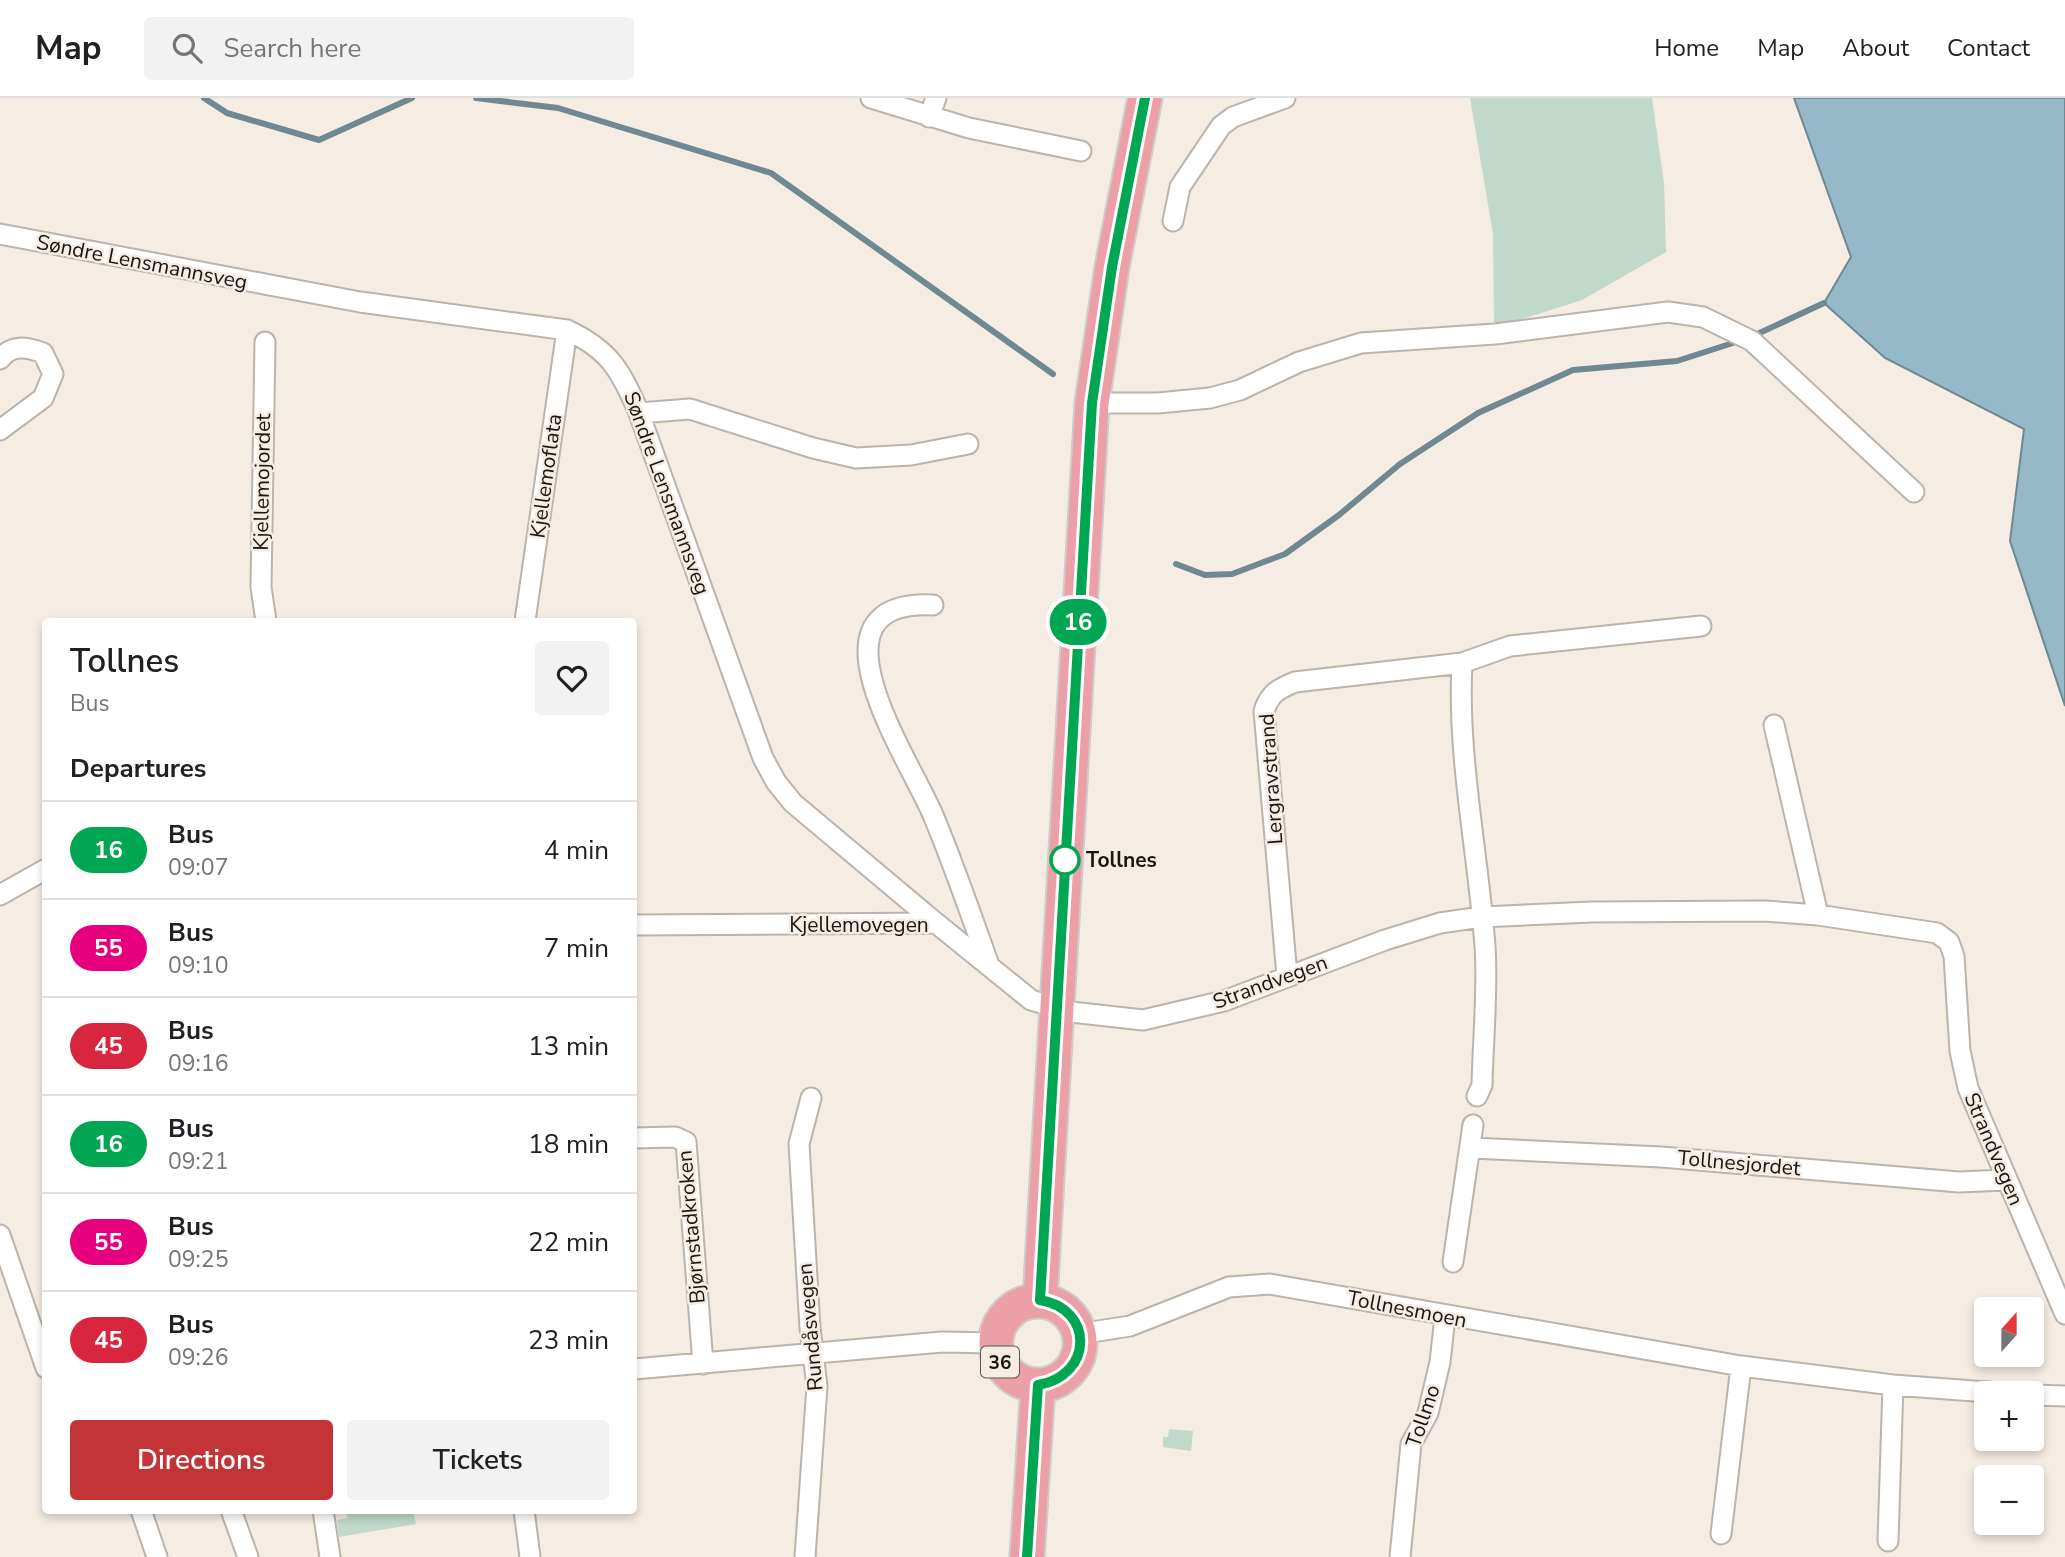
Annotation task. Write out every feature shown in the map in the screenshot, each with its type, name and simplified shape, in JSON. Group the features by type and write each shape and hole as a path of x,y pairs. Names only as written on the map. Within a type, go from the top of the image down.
{"highway":[{"path":"1079,1334 1076,1323 1061,1307 1040,1300 1092,403 1112,267 1145,98"},
{"name":"36","path":"1040,1300 1018,1305 1001,1321 995,1343 1003,1368 1013,1377 1038,1385 1051,1383 1071,1369 1077,1359 1079,1334"},
{"name":"36","path":"1027,1557 1038,1385"}],"street":[{"path":"871,98 929,117 1081,151"},
{"path":"929,117 936,98"},
{"path":"1173,220 1180,187 1221,126 1233,117 1285,98"},
{"name":"Søndre Lensmannsveg","path":"0,234 359,302 567,330 594,343 612,360 639,413 763,758 775,782 793,803 936,923"},
{"path":"1092,403 1158,403 1210,398 1240,390 1299,362 1361,343 1495,334 1668,312 1703,317 1752,341 1914,492"},
{"name":"Kjellemoflata","path":"525,618 567,330"},
{"name":"Kjellemojordet","path":"265,342 261,587 266,618"},
{"path":"0,359 5,352 26,347 43,353 54,374 43,398 0,430"},
{"path":"639,413 690,409 813,448 856,458 911,455 968,444"},
{"path":"933,605 894,607 880,616 868,649 869,667 883,715 932,813 989,965"},
{"name":"Lergravstrand","path":"1287,976 1264,711 1269,698 1277,689 1295,682 1462,663 1510,646 1701,626"},
{"path":"1462,663 1461,690 1467,767 1485,947 1483,1071 1482,1085 1477,1096"},
{"path":"1774,725 1818,915"},
{"path":"0,895 42,871"},
{"name":"Strandvegen","path":"1056,1008 1143,1020 1224,1000 1429,927 1481,917 1592,912 1765,911 1818,915 1937,933 1949,942 1954,956 1960,1051 1968,1088 2065,1314"},
{"name":"Kjellemovegen","path":"637,925 936,923 1031,1000 1056,1008"},
{"name":"Rundåsvegen","path":"805,1557 817,1387 810,1328 799,1144 811,1098"},
{"path":"1453,1262 1473,1125"},
{"name":"Bjørnstadkroken","path":"637,1138 675,1137 686,1142 703,1364"},
{"name":"Tollnesjordet","path":"1471,1149 1661,1157 1959,1182 2006,1180"},
{"path":"0,1235 42,1356"},
{"name":"Tollnesmoen","path":"1079,1334 1130,1326 1209,1294 1251,1284 1292,1287 1445,1317 1741,1366 1893,1385 1974,1391"},
{"name":"Tollmo","path":"1400,1557 1411,1444 1428,1413 1440,1362 1445,1317"},
{"path":"637,1369 943,1342 995,1343"},
{"path":"1721,1534 1741,1366"},
{"path":"1888,1541 1893,1385"},
{"path":"2044,1395 2065,1396"},
{"path":"142,1514 157,1557"},
{"path":"232,1514 248,1557"},
{"path":"324,1514 330,1557"},
{"path":"525,1514 530,1557"}],"green space":[{"path":"1470,98 1652,98 1664,183 1666,252 1582,300 1494,328 1493,234"},
{"path":"1169,1429 1193,1431 1191,1451 1163,1447 1163,1437 1168,1437"},
{"path":"346,1514 414,1514 416,1524 339,1537 337,1520 347,1518"}],"water":[{"path":"1794,98 2065,98 2065,706 2010,541 2024,429 1885,358 1824,303 1851,257"}],"waterway":[{"path":"204,98 227,113 319,140 412,98"},
{"path":"476,98 558,108 771,173 1053,374"},
{"path":"1753,336 1824,303"},
{"path":"1176,564 1205,575 1232,574 1285,554 1339,515 1400,464 1478,413 1573,370 1677,361 1739,341"}],"bus line":[{"name":"16","path":"1027,1557 1038,1385 1062,1378 1077,1359 1080,1346 1076,1323 1069,1314 1051,1302 1040,1300 1044,1270 1082,537 1092,403 1112,267 1145,98"}],"place":[{"name":"Tollnes","path":"1065,860"}]}
